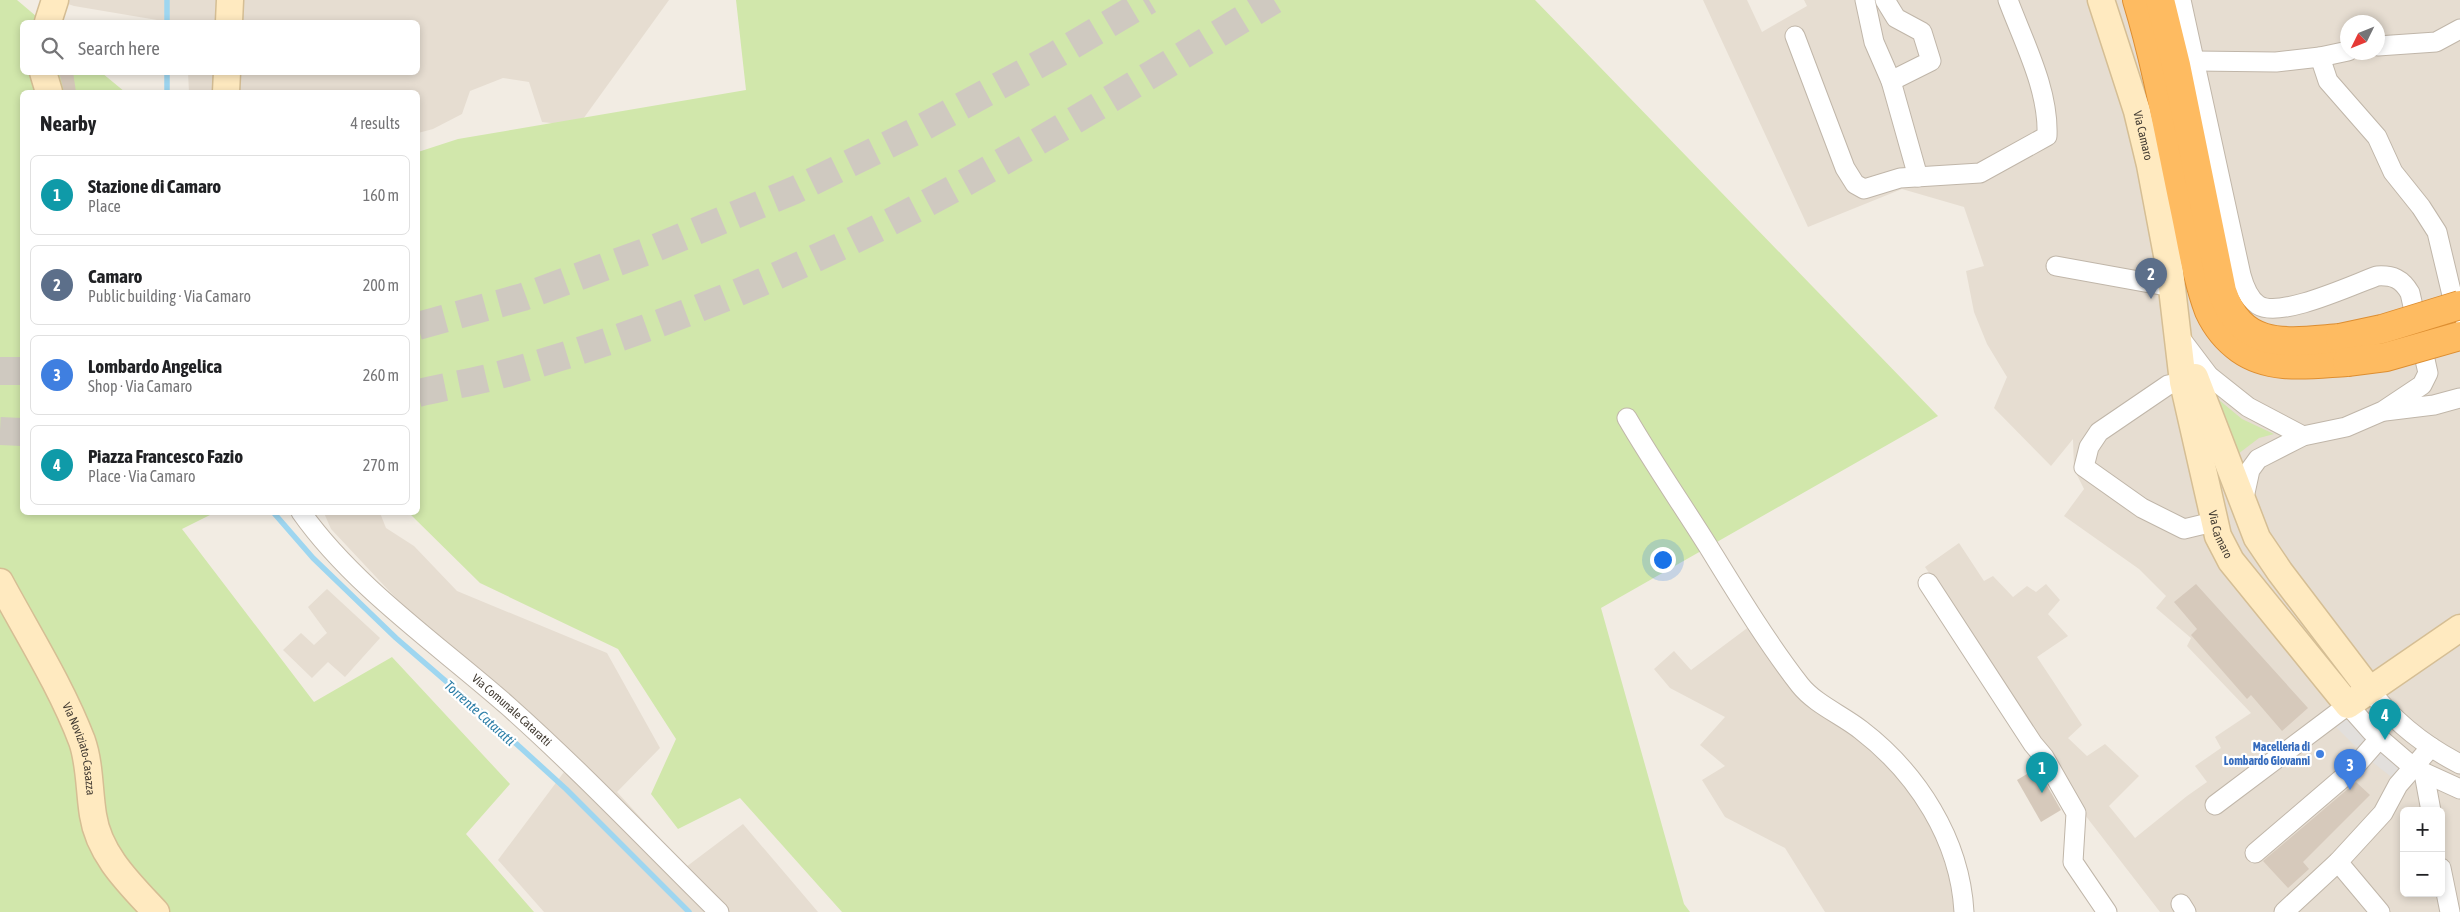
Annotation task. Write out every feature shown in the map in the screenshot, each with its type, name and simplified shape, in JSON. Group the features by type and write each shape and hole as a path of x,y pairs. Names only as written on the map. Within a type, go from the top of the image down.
{"highway":[{"path":"2137,0 2155,68 2201,285 2214,322 2226,338 2236,346 2263,360 2293,365 2343,350 2382,329 2460,305"},
{"path":"2160,0 2176,65 2222,291 2229,309 2246,328 2268,339 2386,358 2460,336"}],"street":[{"path":"49,20 55,0"},
{"path":"229,20 230,0"},
{"path":"1865,0 1874,42 1891,81 1918,177"},
{"path":"1884,0 1896,18 1922,32 1931,61 1891,81"},
{"path":"1795,36 1845,168 1854,184 1864,189 1900,178 1980,173 2047,136 2048,120 2039,84 2008,0"},
{"name":"Via Camaro","path":"2101,0 2137,111 2172,287 2178,335 2243,506 2256,538 2270,560 2373,682"},
{"path":"2182,0 2241,275 2252,299 2263,308 2283,309 2377,276 2392,276 2407,288 2414,306 2428,373 2422,385 2383,411 2346,427 2303,436 2273,450 2254,464 2246,486 2243,506"},
{"path":"2385,46 2436,42 2458,34"},
{"path":"2196,61 2276,62 2340,53"},
{"path":"2320,57 2328,81 2378,137 2393,172 2421,207 2436,232 2460,317"},
{"path":"44,75 48,90"},
{"path":"226,90 227,75"},
{"path":"2056,266 2172,287"},
{"path":"2213,522 2184,529 2142,508 2084,467 2089,447 2099,432 2168,385 2196,379 2303,436"},
{"name":"Via Camaro","path":"2196,379 2205,488 2213,522 2231,561 2344,701"},
{"path":"2383,411 2434,406 2460,398"},
{"path":"1627,418 1655,466 1748,611 1802,687 1892,756 1923,794 1944,833 1959,878 1964,912"},
{"path":"2205,488 2233,479"},
{"name":"Via Comunale Cataratti","path":"303,515 321,538 356,573 397,612 508,706 719,912"},
{"name":"Via Noviziato-Casazza","path":"0,582 66,706 82,742 86,755 93,816 101,844 117,868 156,912"},
{"path":"1928,582 2033,744 2044,757 2076,813 2073,862 2107,912"},
{"path":"2215,805 2325,721 2344,701 2460,628"},
{"path":"2373,682 2386,712 2405,729 2460,764"},
{"path":"2344,701 2379,739 2419,771 2460,789"},
{"path":"2256,853 2352,770 2379,739"},
{"path":"2284,912 2338,862 2383,813 2398,785 2419,771 2431,747"},
{"path":"2419,771 2430,807"},
{"path":"2338,862 2380,912"},
{"path":"2445,888 2450,912"}],"shaded area":[{"path":"56,0 669,0 578,126 542,122 529,82 503,78 470,91 462,114 433,129 420,132 420,90 189,90 188,75 420,75 420,20 157,20 74,6"},
{"path":"1703,0 1747,0 1762,32 1807,6 1804,0 2460,0 2460,912 2160,912 2085,815 2036,731 1925,567 1959,543 1984,581 1993,576 2013,597 2027,586 2036,592 2046,584 2060,600 2048,614 2068,636 2037,657 2082,725 2068,738 2087,756 2105,744 2139,776 2109,806 2135,838 2207,782 2195,766 2221,748 2215,737 2251,713 2187,646 2191,638 2156,608 2166,596 2139,569 2064,516 2084,489 2074,469 2073,439 2051,466 1994,408 2007,377 1987,344 1974,312 1966,271 1984,266 1964,207 1902,189 1808,227"},
{"path":"325,515 381,515 386,528 414,546 457,591 607,653 660,748 617,792 686,867 743,824 818,912 544,912 498,860 576,756 407,610 331,529"},
{"path":"327,589 380,638 345,677 328,662 312,678 283,650 301,633 314,645 327,633 308,607"},
{"path":"1750,626 1828,715 1887,762 1915,795 1933,828 1948,873 1955,912 1825,912 1785,848 1725,817 1702,780 1725,766 1700,745 1725,717 1670,688 1654,669 1674,651 1691,670"},
{"path":"2343,712 2367,738 2357,748 2333,724"},
{"path":"2377,749 2400,768 2394,779 2367,758"}],"green space":[{"path":"0,0 17,0 41,20 20,20 20,75 104,75 123,90 20,90 20,515 210,515 182,529 314,702 392,657 510,784 466,834 534,912 0,912"},
{"path":"736,0 1535,0 1938,416 1601,608 1684,904 1690,912 842,912 740,798 678,829 651,794 676,739 618,649 480,583 411,515 420,515 420,151 458,139 746,90"},
{"path":"2219,400 2242,419 2274,434 2259,438 2238,454"}],"building":[{"path":"60,75 73,75 76,90 64,90"},
{"path":"2196,584 2308,708 2282,731 2251,695 2247,699 2191,635 2197,629 2174,602"},
{"path":"2037,768 2061,810 2041,822 2017,780"},
{"path":"2356,782 2370,795 2303,862 2309,869 2288,888 2263,861"}],"waterway":[{"name":"Torrente Cataratti","path":"167,0 167,20"},
{"name":"Torrente Cataratti","path":"167,75 167,90"},
{"name":"Torrente Cataratti","path":"276,515 313,558 396,638 566,789 689,912"}],"tunnel":[{"path":"420,325 523,297 653,249 795,190 916,131 1054,56 1149,0"},
{"path":"420,393 499,375 628,335 705,306 818,257 935,199 1049,135 1274,0"},
{"path":"0,371 20,371"},
{"path":"0,431 20,432"}],"place":[{"name":"Camaro","path":"2151,299"},
{"name":"Piazza Francesco Fazio","path":"2385,740"},
{"name":"Macelleria di Lombardo Giovanni","path":"2320,754"},
{"name":"Lombardo Angelica","path":"2350,790"},
{"name":"Stazione di Camaro","path":"2042,793"}]}
